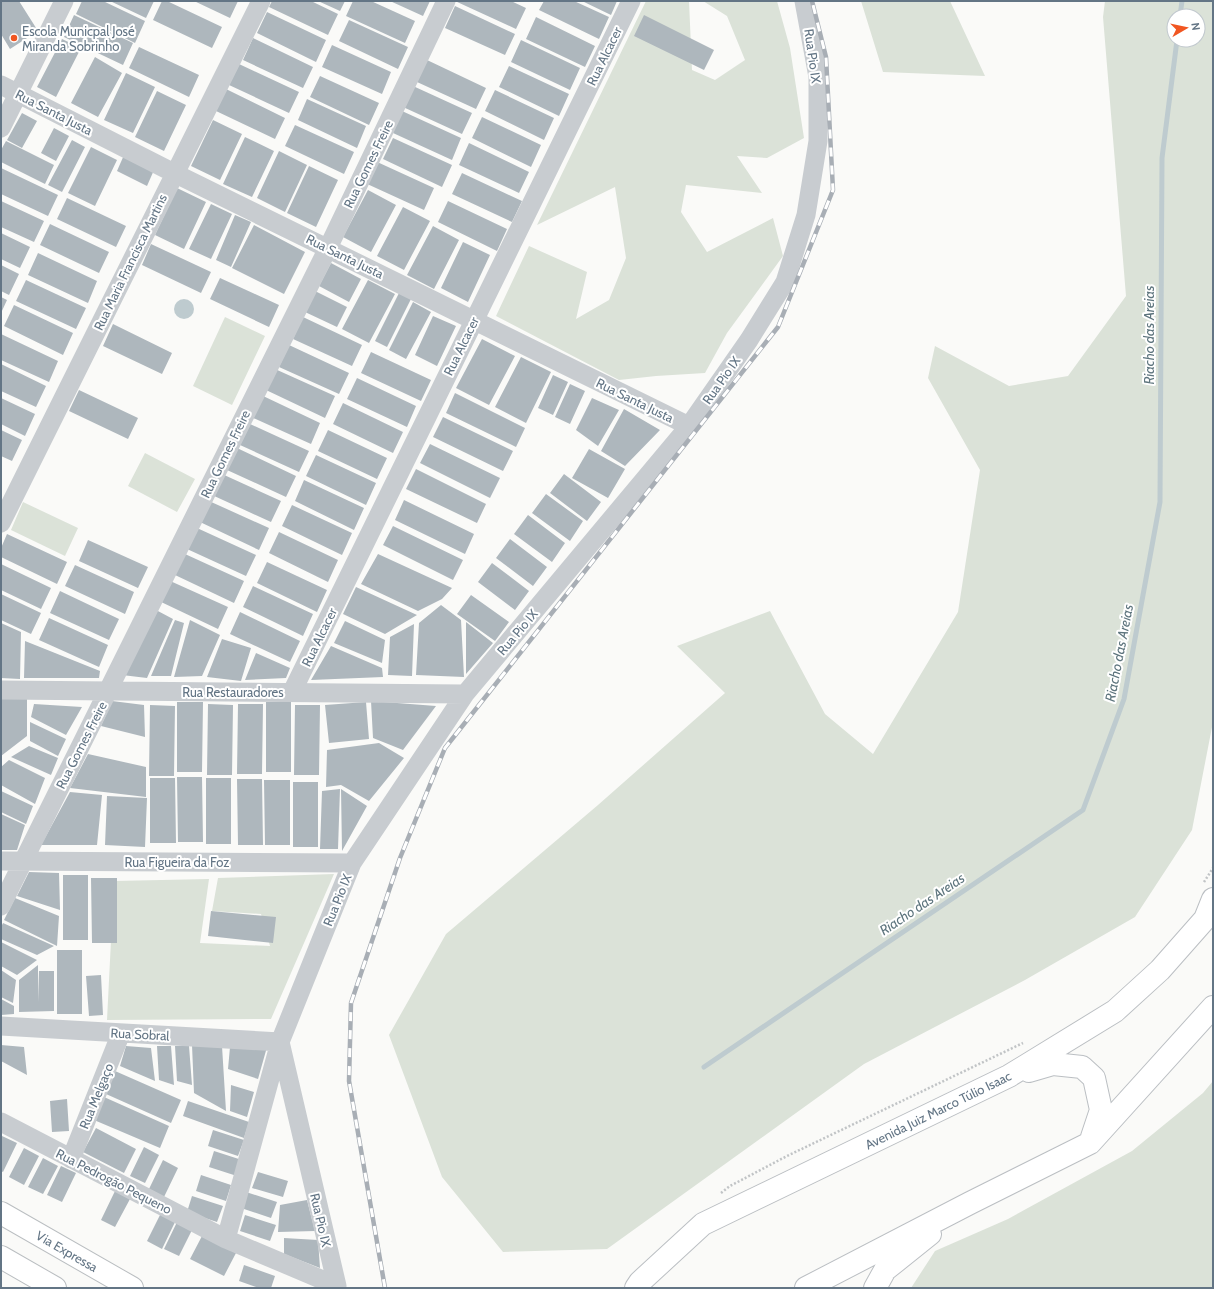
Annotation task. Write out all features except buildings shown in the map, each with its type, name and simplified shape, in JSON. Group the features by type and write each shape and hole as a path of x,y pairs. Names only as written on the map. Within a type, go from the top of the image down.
{"main road":[{"name":"Avenida Juiz Marco Túlio Isaac","path":"636,1288 640,1282 702,1224 1009,1076 1115,1011 1160,970 1204,919 1207,893"},
{"path":"806,1288 1090,1143 1213,1007"},
{"path":"1009,1076 1053,1064 1082,1067 1094,1078 1101,1110 1090,1143"},
{"path":"875,1288 884,1270 970,1203"},
{"name":"Via Expressa","path":"1,1214 132,1288"},
{"path":"1,1257 55,1288"}],"street":[{"path":"1,128 64,1"},
{"name":"Rua Maria Francisca Martins","path":"1,523 261,1"},
{"name":"Rua Gomes Freire","path":"1,906 22,861 328,248 446,1"},
{"name":"Rua Alcacer","path":"292,692 631,1"},
{"name":"Rua Pio IX","path":"337,1286 280,1042 352,863 465,694 688,426 749,340 785,282 806,215 818,141 818,77 804,1"},
{"name":"Rua Santa Justa","path":"1,84 174,173 688,426"},
{"name":"Rua Restauradores","path":"1,690 465,694"},
{"name":"Rua Figueira da Foz","path":"1,861 352,863"},
{"name":"Rua Sobral","path":"1,1026 280,1042"},
{"name":"Rua Melgaço","path":"71,1159 121,1033"},
{"path":"226,1239 280,1042"},
{"name":"Rua Pedrogão Pequeno","path":"1,1122 226,1239 337,1286"}],"path":[{"path":"1207,893 1213,868"},
{"path":"718,1196 730,1186 787,1156 1025,1042"}],"shaded area":[{"path":"646,1 689,1 692,70 715,80 745,60 727,16 703,1 777,1 790,48 804,138 767,158 737,156 762,193 686,185 681,212 707,252 773,218 783,256 727,333 705,373 619,380 496,316 529,246 587,272 576,319 609,300 626,258 615,187 537,225"},
{"path":"861,1 950,1 985,76 883,72"},
{"path":"1105,1 1213,1 1213,722 1192,830 1135,917 1025,980 864,1064 607,1249 503,1252 442,1177 389,1035 446,934 598,805 725,693 677,646 770,611 825,714 873,754 958,612 980,470 928,378 935,346 1009,386 1068,376 1126,296 1103,17"},
{"path":"184,299 191,302 194,309 191,316 184,319 177,316 174,309 177,302"},
{"path":"225,317 265,336 232,405 193,386"},
{"path":"145,453 195,479 177,512 128,486"},
{"path":"23,502 78,528 65,556 11,530"},
{"path":"334,874 271,1019 107,1020 114,881 209,879 200,943 270,946 261,914 212,911 218,878"},
{"path":"1213,1081 1213,1288 911,1288 935,1251 1008,1219 1132,1151 1203,1093"}],"waterway":[{"name":"Riacho das Areias","path":"1181,8 1182,1"},
{"name":"Riacho das Areias","path":"704,1067 1083,810 1124,699 1160,502 1162,158 1176,48"}],"railway":[{"path":"385,1288 349,1081 351,1003 400,858 445,748 778,327 833,190 826,57 812,1"}],"place":[{"name":"Escola Municpal José Miranda Sobrinho","path":"14,38"}]}
